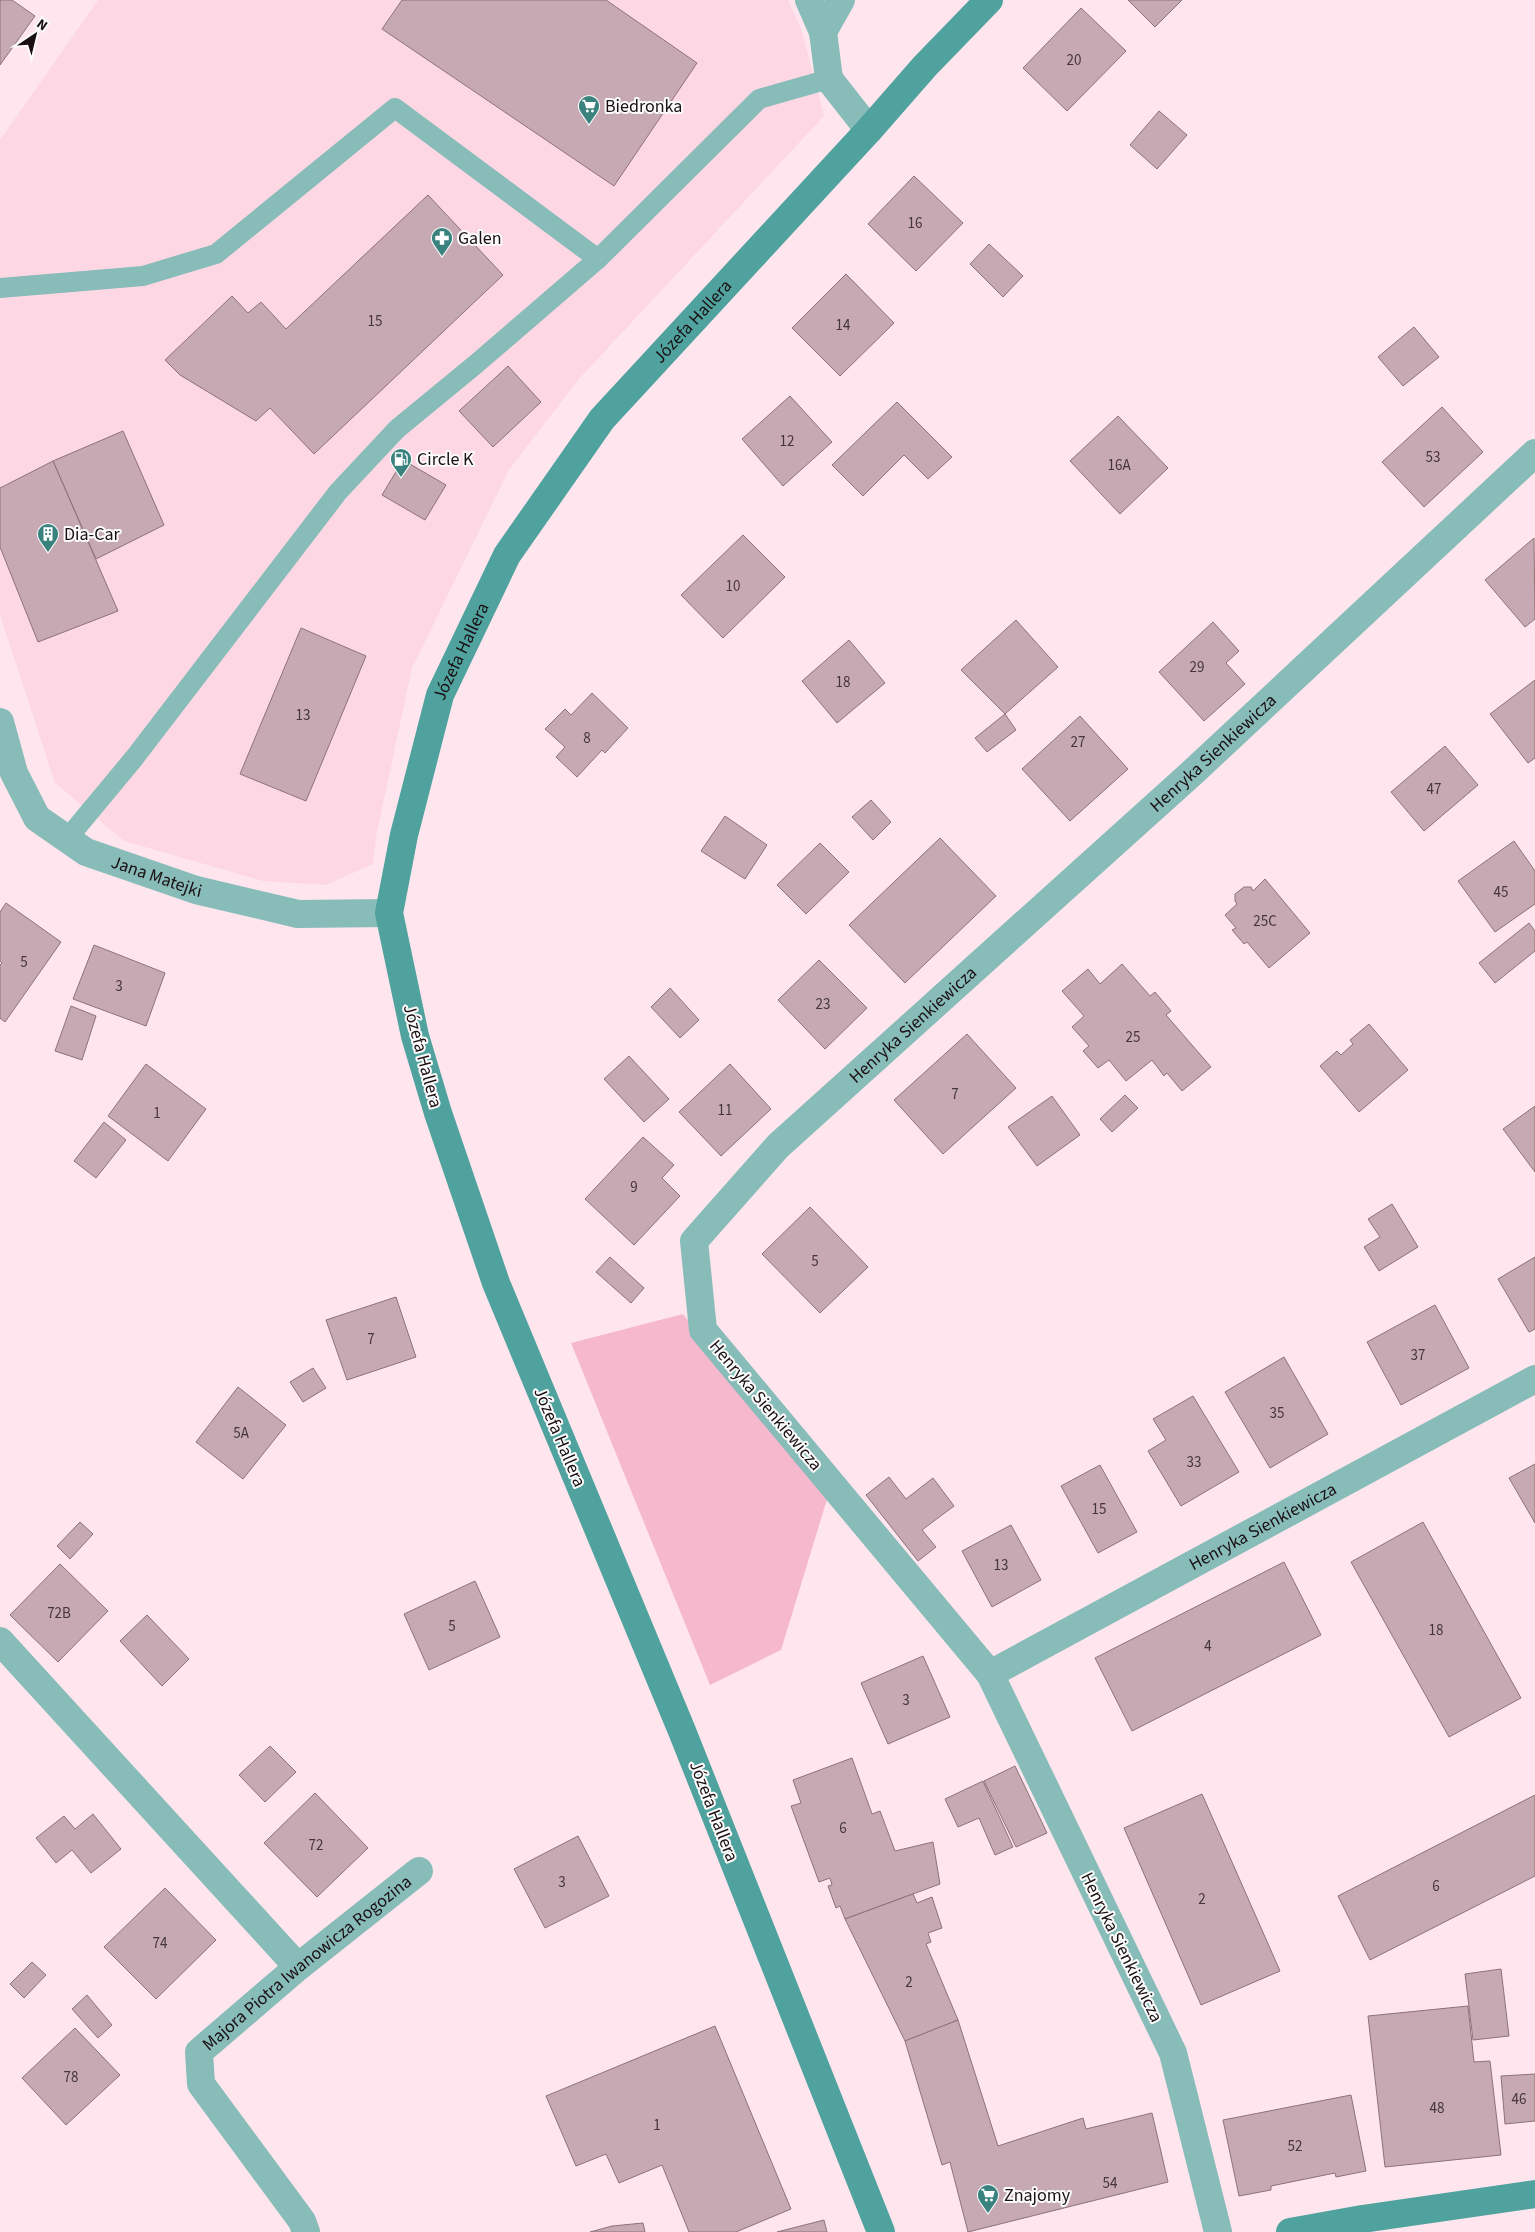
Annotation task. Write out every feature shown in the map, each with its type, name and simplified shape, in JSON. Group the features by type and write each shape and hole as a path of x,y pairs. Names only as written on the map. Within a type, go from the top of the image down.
{"street":[{"path":"809,0 823,32 829,79 869,130"},
{"path":"823,32 841,0"},
{"name":"Józefa Hallera","path":"880,2232 682,1731 496,1283 438,1113 415,1036 389,913 404,835 440,696 507,555 602,419 869,130 925,66 988,0"},
{"name":"Henryka Sienkiewicza","path":"1218,2232 1173,2053 990,1674 703,1330 694,1241 778,1146 1533,463"},
{"name":"Jana Matejki","path":"0,722 14,774 37,818 86,852 196,890 298,914 389,913"},
{"name":"Henryka Sienkiewicza","path":"990,1674 1535,1379"},
{"path":"0,1641 298,1967"},
{"name":"Majora Piotra Iwanowicza Rogozina","path":"306,2232 302,2221 201,2084 199,2052 298,1967 419,1871"},
{"path":"1290,2232 1535,2194"}],"lane":[{"path":"67,839 135,757 344,485 397,429 598,259 759,99 829,79"},
{"path":"0,288 143,276 216,254 395,108 598,259"}],"shaded area":[{"path":"98,0 788,0 801,28 824,116 578,380 509,470 412,668 376,837 373,864 326,885 263,881 124,841 55,783 0,615 0,140"},
{"path":"683,1314 828,1496 781,1650 710,1685 571,1343"}],"building":[{"path":"0,0 12,0 35,16 0,65"},
{"name":"Biedronka","path":"402,0 606,0 697,63 614,186 382,29"},
{"path":"1128,0 1182,0 1155,27"},
{"path":"1081,8 1126,51 1067,111 1023,68"},
{"path":"1159,111 1187,135 1157,169 1130,145"},
{"path":"914,176 963,223 916,271 868,224"},
{"path":"428,195 503,275 314,454 270,408 256,421 180,375 165,360 232,296 248,313 261,302 286,329"},
{"path":"989,244 1023,276 1003,297 970,264"},
{"path":"846,274 894,323 840,376 792,328"},
{"path":"1414,327 1439,357 1403,386 1378,357"},
{"path":"508,366 541,402 493,447 459,411"},
{"path":"790,396 832,442 783,486 742,439"},
{"path":"897,402 952,457 928,479 904,455 863,496 832,465"},
{"path":"1442,407 1483,452 1424,507 1382,462"},
{"path":"1118,416 1168,468 1120,514 1070,461"},
{"name":"Dia-Car","path":"123,431 164,525 96,559 53,461"},
{"path":"403,460 446,485 425,520 382,495"},
{"name":"Dia-Car","path":"53,461 118,611 38,642 0,547 0,488"},
{"path":"743,535 785,577 723,638 681,595"},
{"path":"1534,538 1535,619 1525,627 1485,580"},
{"path":"1016,620 1058,667 1005,714 961,670"},
{"path":"1213,622 1239,651 1226,663 1245,684 1204,721 1159,672"},
{"path":"301,628 366,656 306,801 240,774"},
{"path":"849,640 885,683 837,723 802,681"},
{"path":"1535,680 1535,758 1528,763 1490,714"},
{"path":"592,693 628,728 605,753 602,750 577,777 556,757 565,747 545,729 565,709 571,715"},
{"path":"1005,714 1016,730 987,752 975,738"},
{"path":"1080,716 1128,769 1070,821 1022,769"},
{"path":"1445,746 1478,785 1424,831 1391,792"},
{"path":"871,800 891,822 873,840 852,817"},
{"path":"725,816 767,845 745,879 701,851"},
{"path":"940,838 996,896 905,983 849,925"},
{"path":"1514,841 1535,871 1535,904 1495,932 1458,881"},
{"path":"820,843 849,872 806,914 777,885"},
{"path":"1265,879 1310,933 1269,968 1247,942 1244,944 1232,930 1236,928 1225,915 1237,904 1235,894 1244,887 1251,887 1253,891"},
{"path":"6,903 61,942 5,1022 0,1018 0,965 2,963 0,961 0,912"},
{"path":"1529,923 1535,931 1535,951 1495,983 1479,963"},
{"path":"94,945 165,973 146,1026 73,999"},
{"path":"819,960 867,1008 825,1049 778,1000"},
{"path":"1122,964 1150,996 1155,992 1171,1011 1166,1015 1211,1067 1182,1091 1167,1073 1164,1076 1152,1060 1126,1081 1109,1060 1098,1068 1083,1051 1089,1046 1072,1027 1084,1016 1062,991 1088,969 1100,984"},
{"path":"670,988 699,1020 680,1038 651,1007"},
{"path":"71,1006 96,1016 82,1060 55,1051"},
{"path":"1369,1024 1408,1070 1359,1112 1320,1066 1337,1051 1341,1055 1353,1044 1350,1040"},
{"path":"967,1034 1016,1088 943,1154 894,1100"},
{"path":"629,1056 669,1099 644,1122 604,1079"},
{"path":"146,1064 206,1109 168,1161 108,1116"},
{"path":"730,1064 771,1109 721,1156 679,1112"},
{"path":"1125,1095 1138,1108 1112,1132 1100,1119"},
{"path":"1052,1096 1080,1135 1037,1166 1008,1127"},
{"path":"1535,1106 1535,1172 1503,1129"},
{"path":"104,1122 126,1140 96,1178 74,1161"},
{"path":"643,1137 674,1165 662,1178 680,1196 634,1245 585,1199"},
{"path":"1392,1204 1418,1247 1379,1271 1364,1247 1380,1237 1368,1219"},
{"path":"810,1207 868,1267 820,1313 762,1254"},
{"path":"610,1257 644,1288 631,1303 596,1272"},
{"path":"1535,1257 1535,1329 1529,1332 1498,1279"},
{"path":"396,1297 416,1357 347,1380 326,1320"},
{"path":"1435,1305 1469,1368 1401,1405 1367,1342"},
{"path":"1284,1357 1328,1434 1270,1468 1225,1392"},
{"path":"313,1368 326,1388 303,1402 290,1382"},
{"path":"238,1387 286,1425 243,1479 196,1442"},
{"path":"1193,1396 1239,1472 1181,1506 1148,1451 1166,1440 1153,1419"},
{"path":"1535,1464 1535,1523 1509,1478"},
{"path":"1100,1465 1137,1532 1098,1553 1061,1486"},
{"path":"889,1477 906,1499 933,1478 954,1506 922,1530 936,1547 918,1561 866,1495"},
{"path":"80,1522 93,1534 70,1559 57,1546"},
{"path":"1423,1522 1521,1698 1449,1737 1351,1562"},
{"path":"1011,1525 1041,1580 992,1607 962,1551"},
{"path":"1284,1562 1321,1635 1132,1731 1095,1658"},
{"path":"60,1564 108,1611 58,1662 10,1615"},
{"path":"475,1581 500,1637 429,1670 404,1614"},
{"path":"147,1615 189,1659 162,1686 120,1641"},
{"path":"923,1656 950,1717 888,1744 861,1683"},
{"path":"270,1746 296,1772 265,1802 239,1775"},
{"path":"852,1758 872,1814 880,1811 895,1851 933,1842 940,1884 845,1919 840,1906 836,1908 828,1886 832,1885 830,1878 819,1882 791,1806 801,1803 793,1780"},
{"path":"1015,1766 1047,1833 1016,1847 984,1781"},
{"path":"983,1781 1013,1847 995,1855 979,1818 958,1827 945,1799"},
{"path":"315,1793 368,1848 317,1897 264,1843"},
{"path":"1202,1794 1280,1971 1201,2005 1124,1828"},
{"path":"1535,1795 1535,1876 1370,1960 1338,1896"},
{"path":"93,1814 121,1849 91,1873 72,1850 56,1863 36,1838 64,1816 75,1829"},
{"path":"578,1836 609,1896 545,1928 514,1869"},
{"path":"165,1888 216,1940 156,1999 104,1947"},
{"path":"913,1894 917,1903 932,1897 942,1928 928,1933 931,1942 926,1944 958,2020 905,2041 845,1919"},
{"path":"32,1962 46,1975 24,1998 10,1984"},
{"path":"1501,1969 1509,2036 1473,2040 1465,1974"},
{"path":"87,1995 112,2025 98,2038 72,2009"},
{"path":"1468,2006 1474,2062 1490,2061 1501,2155 1385,2167 1368,2016"},
{"path":"958,2020 998,2146 1083,2118 1086,2129 1152,2113 1168,2182 968,2232 950,2162 942,2165 905,2041"},
{"path":"715,2026 791,2209 736,2232 689,2232 662,2165 619,2183 606,2154 576,2166 546,2096"},
{"path":"75,2028 120,2075 66,2125 22,2078"},
{"path":"1535,2074 1535,2121 1505,2124 1501,2076"},
{"path":"1351,2095 1366,2171 1336,2177 1335,2173 1271,2186 1271,2190 1239,2196 1223,2120"},
{"path":"824,2220 827,2232 777,2232"},
{"path":"643,2223 645,2232 590,2232 612,2226"}],"place":[{"name":"Biedronka","path":"589,125"},
{"name":"Galen","path":"442,257"},
{"name":"Circle K","path":"401,478"},
{"name":"Dia-Car","path":"48,553"},
{"name":"Znajomy","path":"988,2214"}]}
